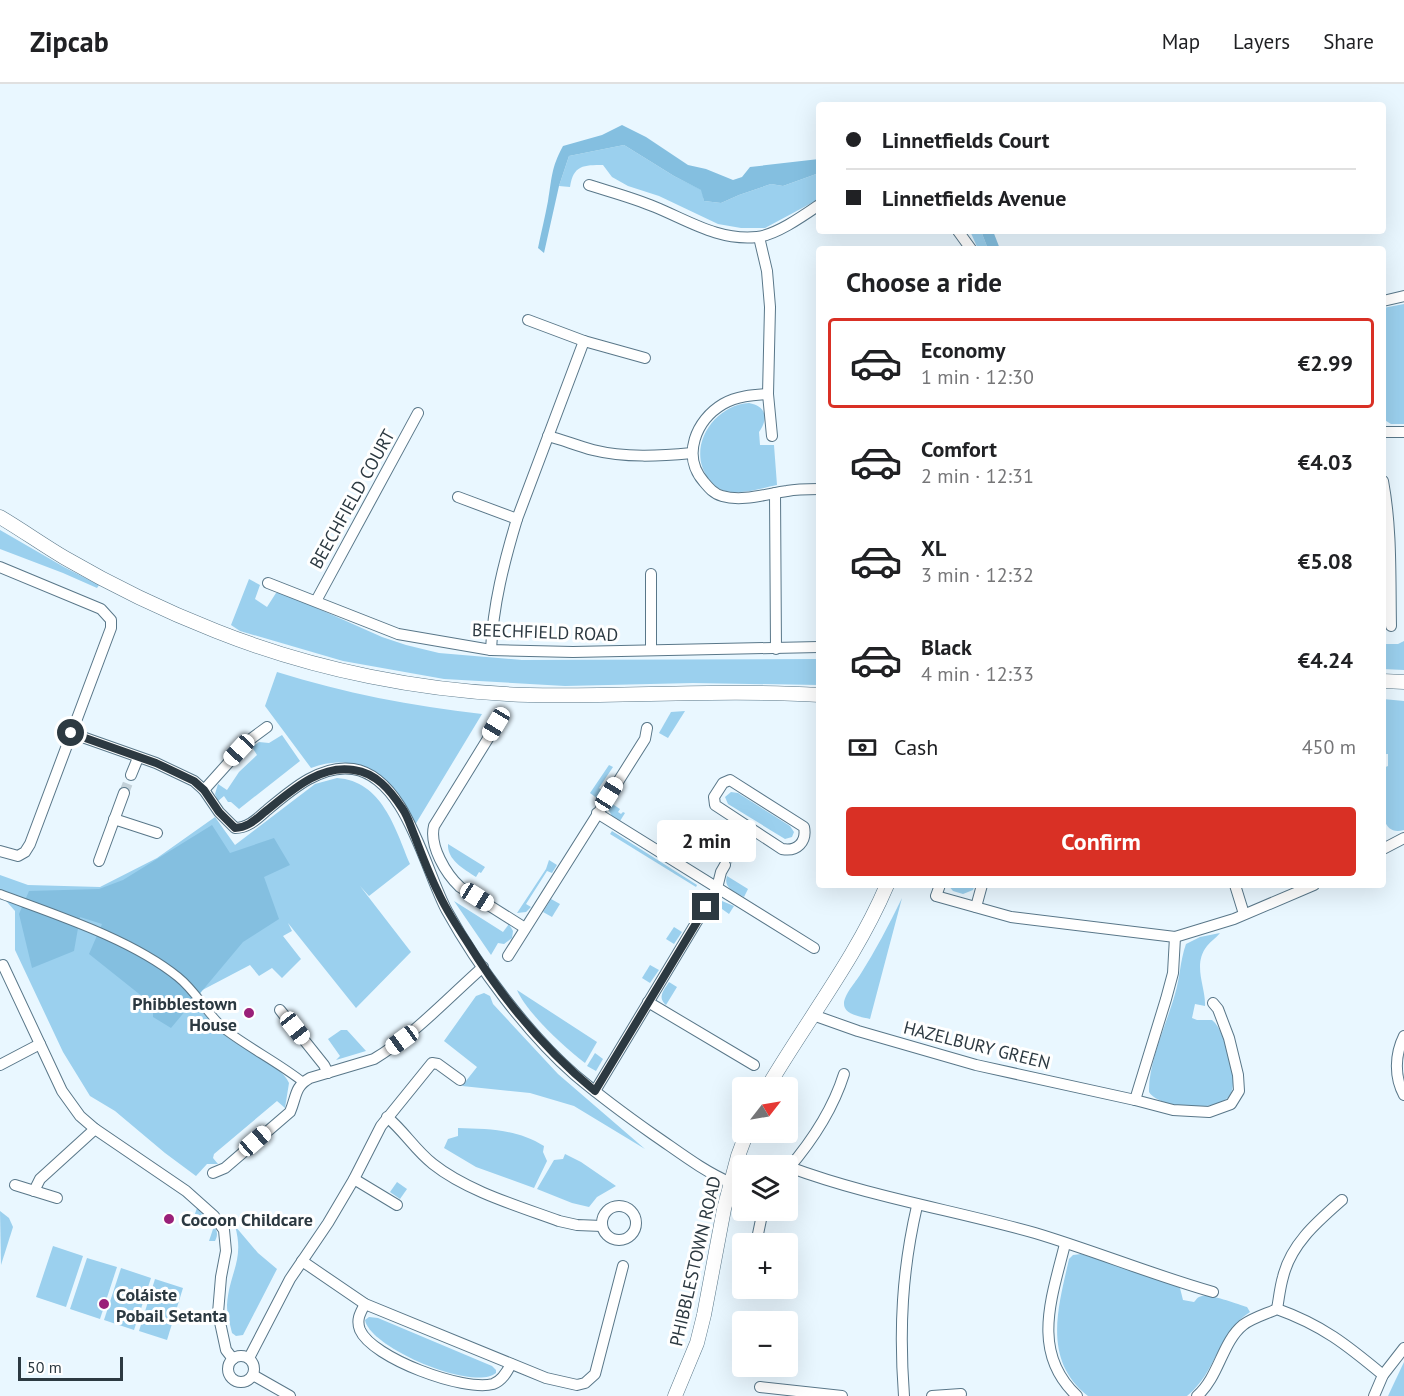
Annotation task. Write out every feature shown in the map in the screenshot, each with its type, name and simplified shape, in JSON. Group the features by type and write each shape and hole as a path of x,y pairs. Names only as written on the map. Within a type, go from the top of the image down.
{"street":[{"path":"589,185 654,207 713,233 735,237 759,237 790,224 816,208"},
{"path":"759,237 770,307 768,394 772,436"},
{"path":"1386,300 1404,297"},
{"path":"528,320 584,341 645,358"},
{"path":"491,650 494,611 501,573 517,519 584,341"},
{"path":"768,394 737,398 722,404 700,427 693,441 692,453 700,477 711,490 720,496 740,498 816,489"},
{"name":"BEECHFIELD COURT","path":"316,601 418,413"},
{"path":"1386,432 1404,432"},
{"path":"548,436 595,450 616,453 654,455 692,453"},
{"path":"775,493 776,649"},
{"path":"458,497 517,519"},
{"path":"1386,497 1390,537 1391,626"},
{"path":"0,517 66,558 141,597 216,631 290,656 363,674 442,688 528,695 752,692 816,695"},
{"path":"0,567 101,609 111,620 111,628 25,852 18,856 0,851"},
{"path":"651,574 651,650"},
{"name":"BEECHFIELD ROAD","path":"268,583 398,634 491,650 573,652 816,647"},
{"path":"1386,681 1404,682"},
{"path":"496,724 434,826 433,839 454,881 460,887 525,928"},
{"path":"204,790 248,741 267,727"},
{"path":"508,956 645,739 647,728"},
{"path":"71,733 176,772 194,781 235,828 241,828 252,822 284,796 330,769 353,769 371,775 388,790 404,810 448,912 483,967 554,1055 595,1091 694,1163 731,1183"},
{"path":"131,775 138,758"},
{"path":"726,781 734,781 800,823 804,827 805,836 796,849 788,850 782,849 748,827 715,805 714,797 726,781"},
{"path":"99,861 124,793"},
{"path":"597,813 814,948"},
{"path":"114,819 157,833"},
{"path":"735,848 748,827"},
{"path":"1386,843 1404,838"},
{"path":"595,1091 717,888 725,865"},
{"path":"774,1077 851,955 875,914 886,888"},
{"path":"939,888 936,896 1011,917 1175,937 1201,930 1307,888"},
{"path":"976,907 981,888"},
{"path":"1236,888 1244,914"},
{"path":"0,894 87,927 151,959 179,977 221,1026 303,1082"},
{"path":"1135,1100 1173,973 1175,937"},
{"path":"3,965 69,1101 80,1116 95,1129 186,1191 224,1230 226,1251 218,1313 226,1350 233,1359"},
{"path":"213,1173 225,1168 290,1112 296,1089 303,1082 374,1059 402,1040 483,967"},
{"path":"648,1002 754,1065"},
{"name":"HAZELBURY GREEN","path":"813,1015 858,1031 976,1065 1173,1110 1199,1113 1217,1111 1231,1104 1239,1091 1234,1056 1218,1009 1213,1003"},
{"path":"280,1010 328,1073"},
{"path":"1404,1036 1399,1051 1397,1072 1398,1082 1404,1095"},
{"path":"0,1065 40,1044"},
{"path":"249,1358 290,1279 328,1223 387,1117 432,1063 438,1064 460,1080"},
{"path":"797,1155 831,1106 844,1074"},
{"path":"387,1117 430,1162 452,1177 560,1221 577,1225 602,1226"},
{"path":"34,1191 40,1179 95,1129"},
{"name":"PHIBBLESTOWN ROAD","path":"675,1396 697,1343 731,1183 743,1143"},
{"path":"798,1171 917,1206 1035,1233 1213,1292"},
{"path":"354,1179 397,1205"},
{"path":"15,1185 57,1198"},
{"path":"1277,1309 1283,1275 1294,1250 1310,1227 1342,1200"},
{"path":"904,1396 900,1338 902,1292 917,1206"},
{"path":"1065,1244 1047,1323 1048,1349 1060,1377 1077,1396"},
{"path":"302,1261 365,1305 546,1378 577,1386 593,1378 597,1368 623,1266"},
{"path":"1189,1298 1192,1286"},
{"path":"365,1305 358,1320 359,1329 365,1339 395,1359 449,1381 482,1386 496,1383 507,1372 511,1364"},
{"path":"1197,1396 1213,1377 1231,1341 1242,1326 1277,1309 1305,1319 1328,1332 1383,1375"},
{"path":"1374,1396 1383,1375 1404,1348"},
{"path":"241,1355 249,1358 255,1367 251,1378 243,1382 234,1380 228,1369 233,1359 241,1355"},
{"path":"253,1375 290,1396"},
{"path":"760,1387 806,1394 842,1396"},
{"path":"932,1396 961,1394"}],"shaded area":[{"path":"622,125 646,137 688,165 706,169 733,180 742,177 750,167 816,159 816,174 783,186 771,184 721,203 704,201 701,190 624,145 569,156 559,186 544,253 538,248 552,173 563,146 602,135"},
{"path":"624,145 674,176 702,190 704,201 721,203 771,184 783,186 816,174 816,201 765,228 741,228 718,224 659,196 628,186 612,177 603,165 580,168 574,174 570,187 559,186 569,156"},
{"path":"971,234 982,234 987,246 977,246"},
{"path":"982,234 994,234 999,246 987,246"},
{"path":"1404,304 1404,424 1391,424 1386,421 1386,307"},
{"path":"749,403 759,407 764,413 764,422 759,432 760,445 774,445 777,485 745,492 723,490 708,478 702,466 700,453 702,441 715,419 725,411"},
{"path":"0,530 99,585 97,588 0,549"},
{"path":"249,579 260,585 255,599 267,607 276,593 283,593 382,637 439,653 522,660 816,659 816,685 693,683 565,686 444,679 343,661 240,631 231,625"},
{"path":"1404,641 1404,670 1386,669 1386,644 1398,644"},
{"path":"277,672 378,698 482,714 415,825 398,795 375,773 361,766 346,763 329,763 311,768 265,706"},
{"path":"1386,699 1404,701 1404,830 1394,831 1386,823 1388,754 1386,754"},
{"path":"685,711 668,738 659,733 671,712"},
{"path":"282,735 300,761 239,809 228,802 224,796 218,801 215,794 218,784 227,790 239,772 257,755 252,747 259,742 269,743"},
{"path":"609,765 613,767 599,788 603,791 598,799 590,793"},
{"path":"337,778 352,781 376,797 399,836 410,864 369,896 360,886 411,952 356,1008 288,923 292,931 283,936 301,959 282,978 272,968 259,976 250,965 191,996 221,1031 280,1071 289,1083 285,1108 277,1101 214,1154 213,1158 218,1164 207,1164 196,1176 115,1111 90,1096 63,1052 15,950 15,911 0,894 0,875 28,885 100,887 157,858 215,817 235,845 315,784"},
{"path":"731,792 738,793 790,826 794,832 792,837 785,839 728,804 725,797"},
{"path":"611,803 620,809 618,812 625,813 620,821 612,816 608,809"},
{"path":"212,825 230,853 274,838 290,865 264,877 279,919 243,942 171,1028 153,1017 153,1005 89,954 102,924 80,917 74,951 32,968 19,914 29,891 99,889 123,880"},
{"path":"612,831 697,885 696,887 610,834"},
{"path":"448,844 485,867 481,873 479,872 476,877 457,864 450,855"},
{"path":"549,860 557,865 552,873 547,871 526,904 531,907 526,912 517,913 546,869"},
{"path":"727,876 748,889 744,897 728,887"},
{"path":"950,888 974,888 963,894"},
{"path":"902,898 870,1019 852,1014 845,1008 846,996"},
{"path":"551,899 560,904 552,917 543,912"},
{"path":"454,901 503,932 509,924 513,931 512,938 504,944 498,943 491,955"},
{"path":"722,901 734,906 729,914 722,909 719,912 714,909"},
{"path":"674,927 682,932 674,944 666,939"},
{"path":"1220,933 1207,946 1200,961 1205,1006 1195,1004 1192,1018 1212,1020 1220,1031 1232,1074 1232,1090 1224,1101 1215,1105 1190,1107 1164,1102 1149,1092 1150,1081 1155,1056 1177,988 1186,944 1200,937"},
{"path":"650,965 659,970 650,983 642,978"},
{"path":"669,982 677,987 666,1005 662,996"},
{"path":"517,990 597,1042 585,1063 537,1019"},
{"path":"484,993 490,996 493,1004 558,1074 645,1149 574,1106 530,1093 462,1086 477,1067 444,1041 476,996"},
{"path":"341,1030 347,1030 366,1051 336,1060 340,1056 328,1039"},
{"path":"595,1053 603,1059 596,1071 587,1066"},
{"path":"458,1128 513,1133 544,1146 543,1152 547,1161 534,1188 476,1167 444,1148 448,1139 458,1136"},
{"path":"565,1154 616,1186 597,1197 589,1207 537,1189 554,1160 563,1159"},
{"path":"397,1182 407,1189 400,1199 390,1192"},
{"path":"197,1208 215,1227 217,1236 215,1241 209,1241 213,1229 192,1222"},
{"path":"0,1211 9,1218 13,1227 1,1265"},
{"path":"235,1226 258,1253 277,1269 243,1335 236,1336 232,1333 227,1305 237,1258 238,1238"},
{"path":"53,1246 83,1256 66,1307 36,1297"},
{"path":"1081,1254 1174,1284 1180,1288 1183,1300 1194,1302 1200,1296 1211,1296 1247,1307 1250,1312 1230,1331 1205,1375 1187,1396 1088,1396 1074,1382 1064,1366 1057,1332 1058,1314 1069,1259 1073,1255"},
{"path":"87,1258 117,1267 100,1319 70,1309"},
{"path":"121,1268 151,1278 134,1330 104,1320"},
{"path":"155,1279 183,1288 167,1340 139,1331"},
{"path":"369,1317 378,1318 492,1366 496,1373 484,1377 467,1377 424,1364 384,1343 371,1331 365,1320"},
{"path":"1404,1362 1404,1396 1388,1396"}],"tunnel":[{"path":"124,793 131,775"},
{"path":"725,865 735,848"}],"place":[{"name":"Phibblestown House","path":"249,1013"},
{"name":"Cocoon Childcare","path":"169,1219"},
{"name":"Coláiste Pobail Setanta","path":"104,1304"}],"route":[{"path":"71,733 156,763 194,781 235,828 246,826 284,796 330,769 353,769 371,775 388,790 404,810 448,912 483,967 554,1055 595,1091 706,907"}]}
